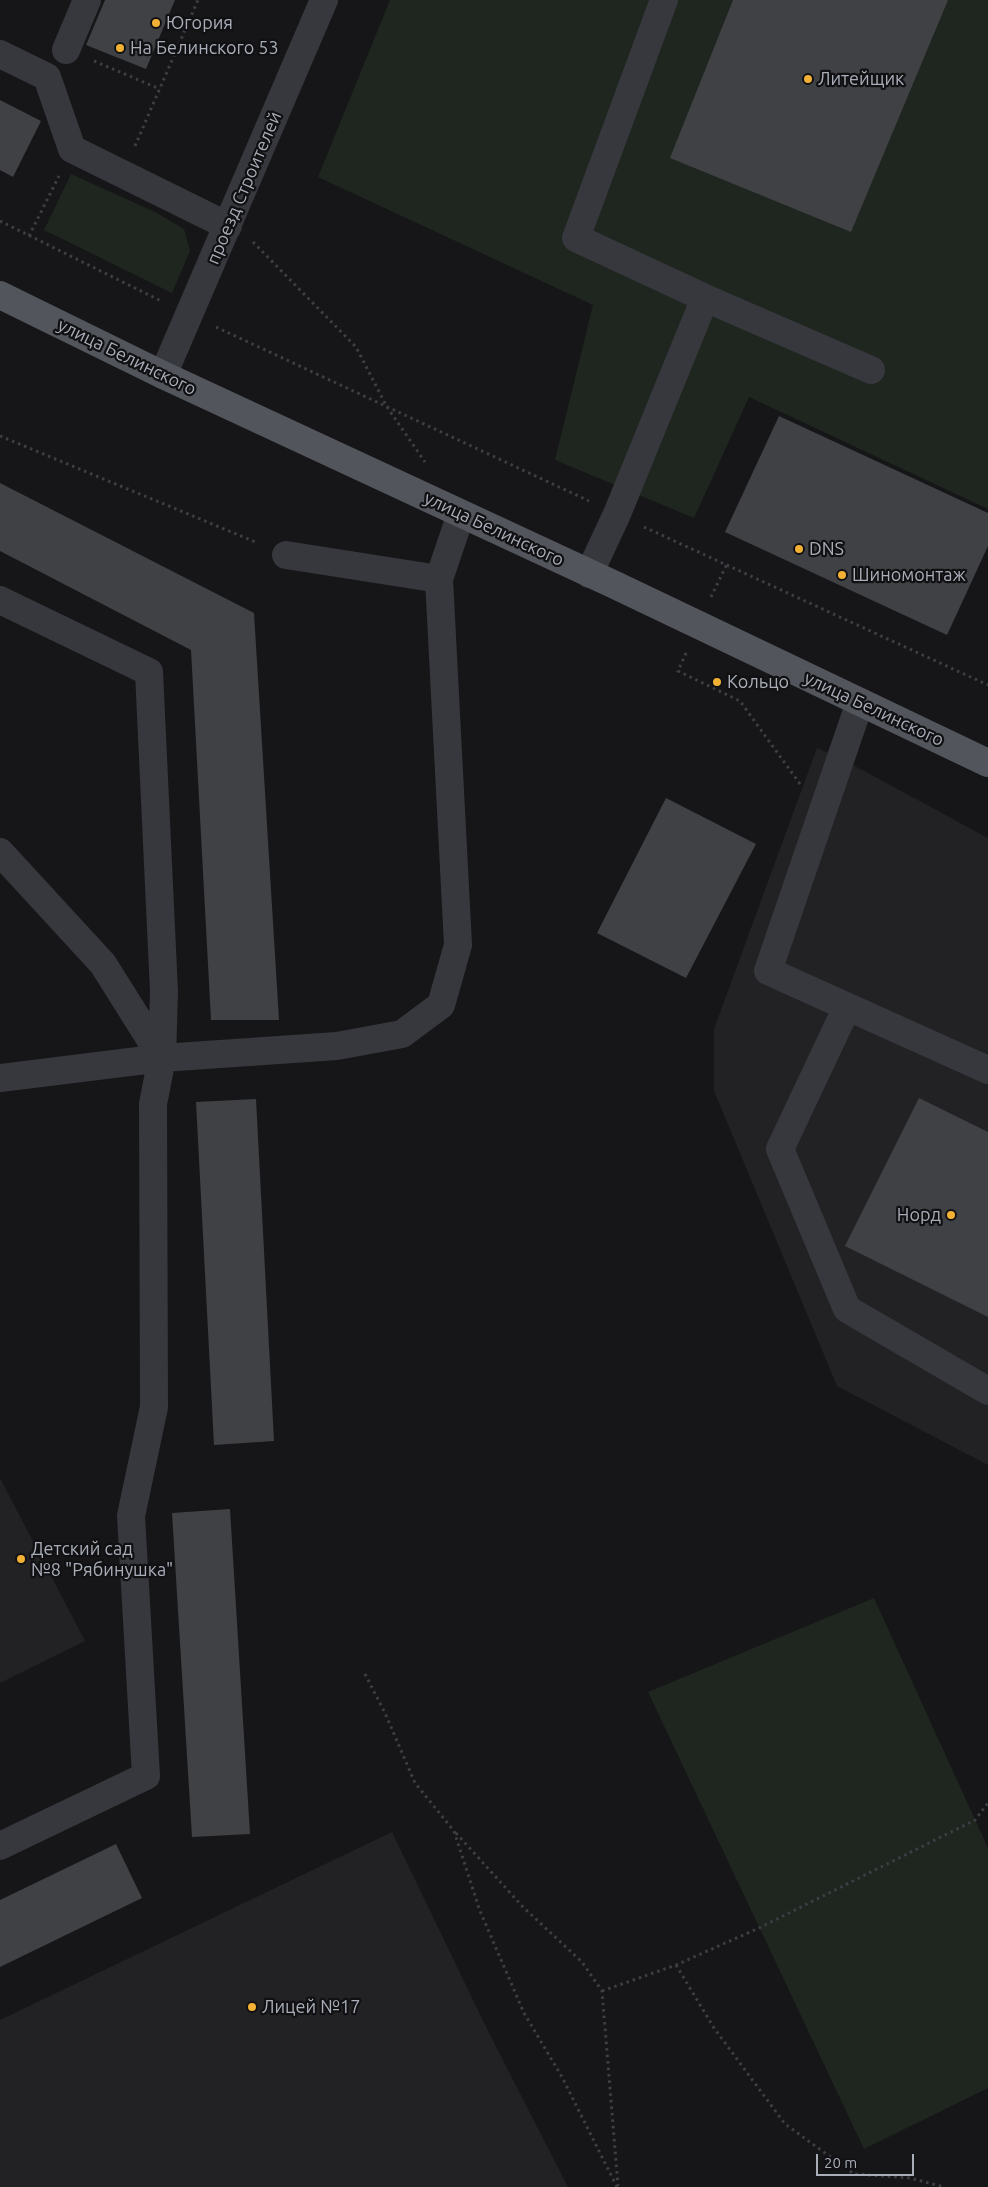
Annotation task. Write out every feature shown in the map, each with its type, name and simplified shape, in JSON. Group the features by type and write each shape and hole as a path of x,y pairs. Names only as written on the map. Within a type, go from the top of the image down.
{"main road":[{"name":"улица Белинского","path":"0,295 163,375 988,763"}],"street":[{"path":"66,50 87,0"},
{"name":"проезд Строителей","path":"163,375 324,0"},
{"path":"664,0 576,238 705,298 871,370"},
{"path":"0,54 47,78 72,149 228,226"},
{"path":"589,574 617,514 705,298"},
{"path":"0,1078 162,1058 337,1046 402,1034 441,1005 458,945 439,579 461,514"},
{"path":"286,555 439,579"},
{"path":"0,600 148,672 164,992 162,1058 153,1104 154,1407 131,1516 146,1776 0,1846"},
{"path":"860,702 768,971 988,1070"},
{"path":"0,852 103,964 162,1058"},
{"path":"847,1007 780,1149 847,1309 988,1391"}],"path":[{"path":"123,174 198,0"},
{"path":"66,50 160,89"},
{"path":"29,236 72,149"},
{"path":"0,221 190,315 988,685"},
{"path":"228,226 248,237 356,347 387,407 427,464"},
{"path":"0,436 286,555"},
{"path":"727,564 678,671 740,701 821,815"},
{"path":"365,1674 385,1712 415,1783 454,1831 523,1907 582,1962 602,1991 617,2187"},
{"path":"602,1991 676,1965 759,1928 975,1820 988,1803"},
{"path":"454,1831 480,1911 524,2013 562,2077 617,2187"},
{"path":"676,1965 714,2028 785,2124 854,2174 910,2178 944,2187"}],"shaded area":[{"path":"390,0 988,0 988,509 749,397 694,518 555,460 593,305 318,177"},
{"path":"71,174 155,212 184,229 190,251 172,293 44,230"},
{"path":"817,748 842,759 988,838 988,1465 837,1386 714,1091 714,1029"},
{"name":"Детский сад №8 \"Рябинушка\"","path":"0,1478 85,1641 0,1683"},
{"path":"874,1598 988,1848 988,2088 864,2149 648,1692"},
{"name":"Лицей №17","path":"392,1832 488,2031 568,2187 0,2187 0,2020"}],"building":[{"path":"105,0 175,0 146,69 86,45"},
{"name":"Литейщик","path":"733,0 948,0 851,232 670,158"},
{"path":"0,100 41,121 13,177 0,170"},
{"path":"779,416 988,513 988,546 947,635 725,532"},
{"path":"0,483 254,613 279,1020 211,1020 191,650 0,551"},
{"path":"666,798 756,844 686,978 597,933"},
{"path":"919,1098 988,1132 988,1317 845,1246"},
{"path":"256,1099 274,1441 214,1445 196,1102"},
{"path":"230,1509 250,1834 192,1837 172,1513"},
{"path":"116,1844 142,1898 0,1967 0,1900"}],"place":[{"name":"Югория","path":"156,23"},
{"name":"На Белинского 53","path":"120,48"},
{"name":"Литейщик","path":"808,79"},
{"name":"DNS","path":"799,549"},
{"name":"Шиномонтаж","path":"842,575"},
{"name":"Кольцо","path":"717,682"},
{"name":"Норд","path":"951,1215"},
{"name":"Детский сад №8 \"Рябинушка\"","path":"21,1559"},
{"name":"Лицей №17","path":"252,2007"}]}
